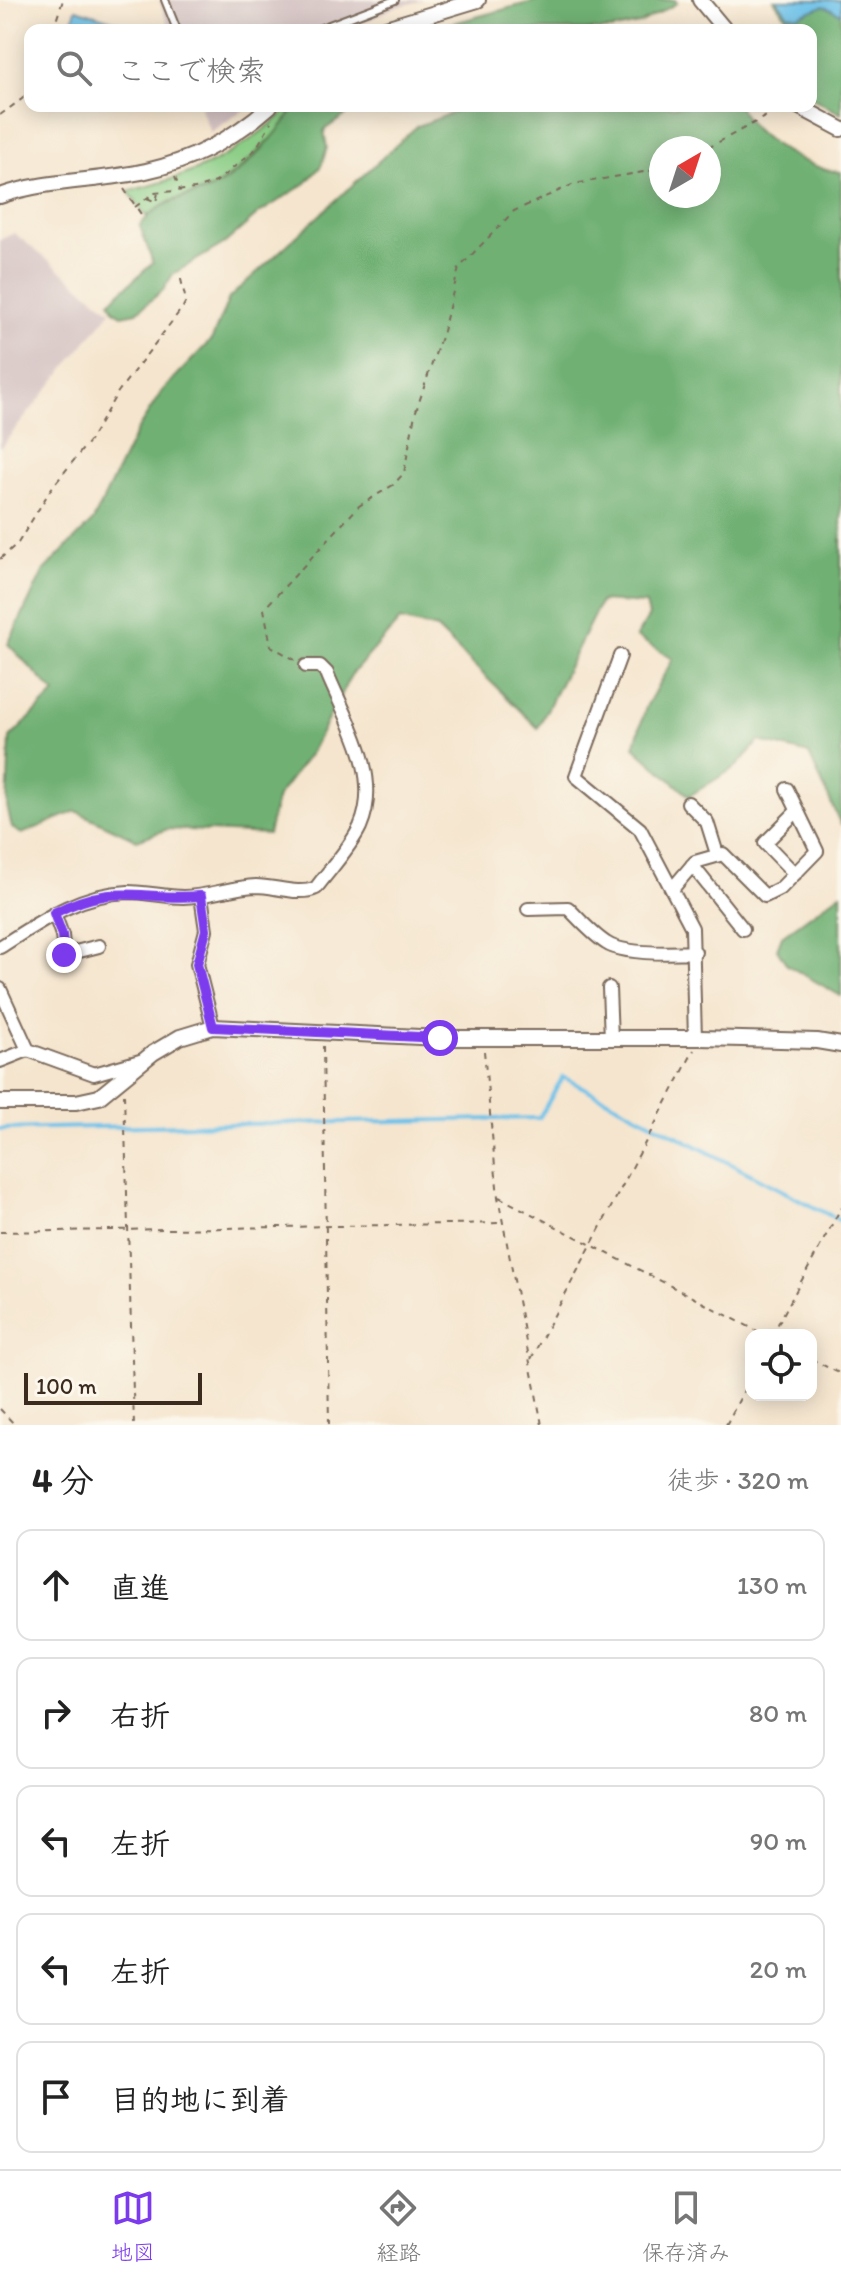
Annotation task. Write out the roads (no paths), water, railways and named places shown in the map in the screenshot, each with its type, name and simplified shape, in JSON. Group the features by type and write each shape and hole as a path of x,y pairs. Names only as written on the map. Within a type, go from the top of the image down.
{"street":[{"path":"399,24 478,0"},
{"path":"700,0 720,24"},
{"path":"809,112 841,129"},
{"path":"0,196 53,183 144,172 191,158 270,113"},
{"path":"620,656 576,776 640,829 692,928 698,1039"},
{"path":"0,947 54,913 106,893 201,896 231,887 274,886 310,891 316,888 359,829 369,790 367,771 327,673 320,666 306,666"},
{"path":"673,888 692,865 717,854 729,857 765,896 781,888 817,851 787,789"},
{"path":"688,803 707,822 717,854"},
{"path":"795,874 765,843 797,811"},
{"path":"692,865 743,929"},
{"path":"201,896 206,930 197,964 213,1027"},
{"path":"528,909 568,908 606,943 616,948 662,953 695,952"},
{"path":"54,913 62,935 64,955 99,946"},
{"path":"609,988 611,1039"},
{"path":"0,989 28,1050"},
{"path":"0,1061 28,1050 94,1074 118,1070 146,1058 180,1037 213,1027 251,1026 483,1039 698,1039 817,1041 841,1045"},
{"path":"0,1102 89,1100 99,1097 146,1058"}],"lane":[{"path":"165,0 175,24"},
{"path":"332,24 395,0"}],"water":[{"path":"777,0 841,0 841,14 823,6 798,16 788,15"},
{"path":"76,9 119,24 72,24"}],"waterway":[{"path":"0,1129 539,1118 563,1077 841,1221"}]}
